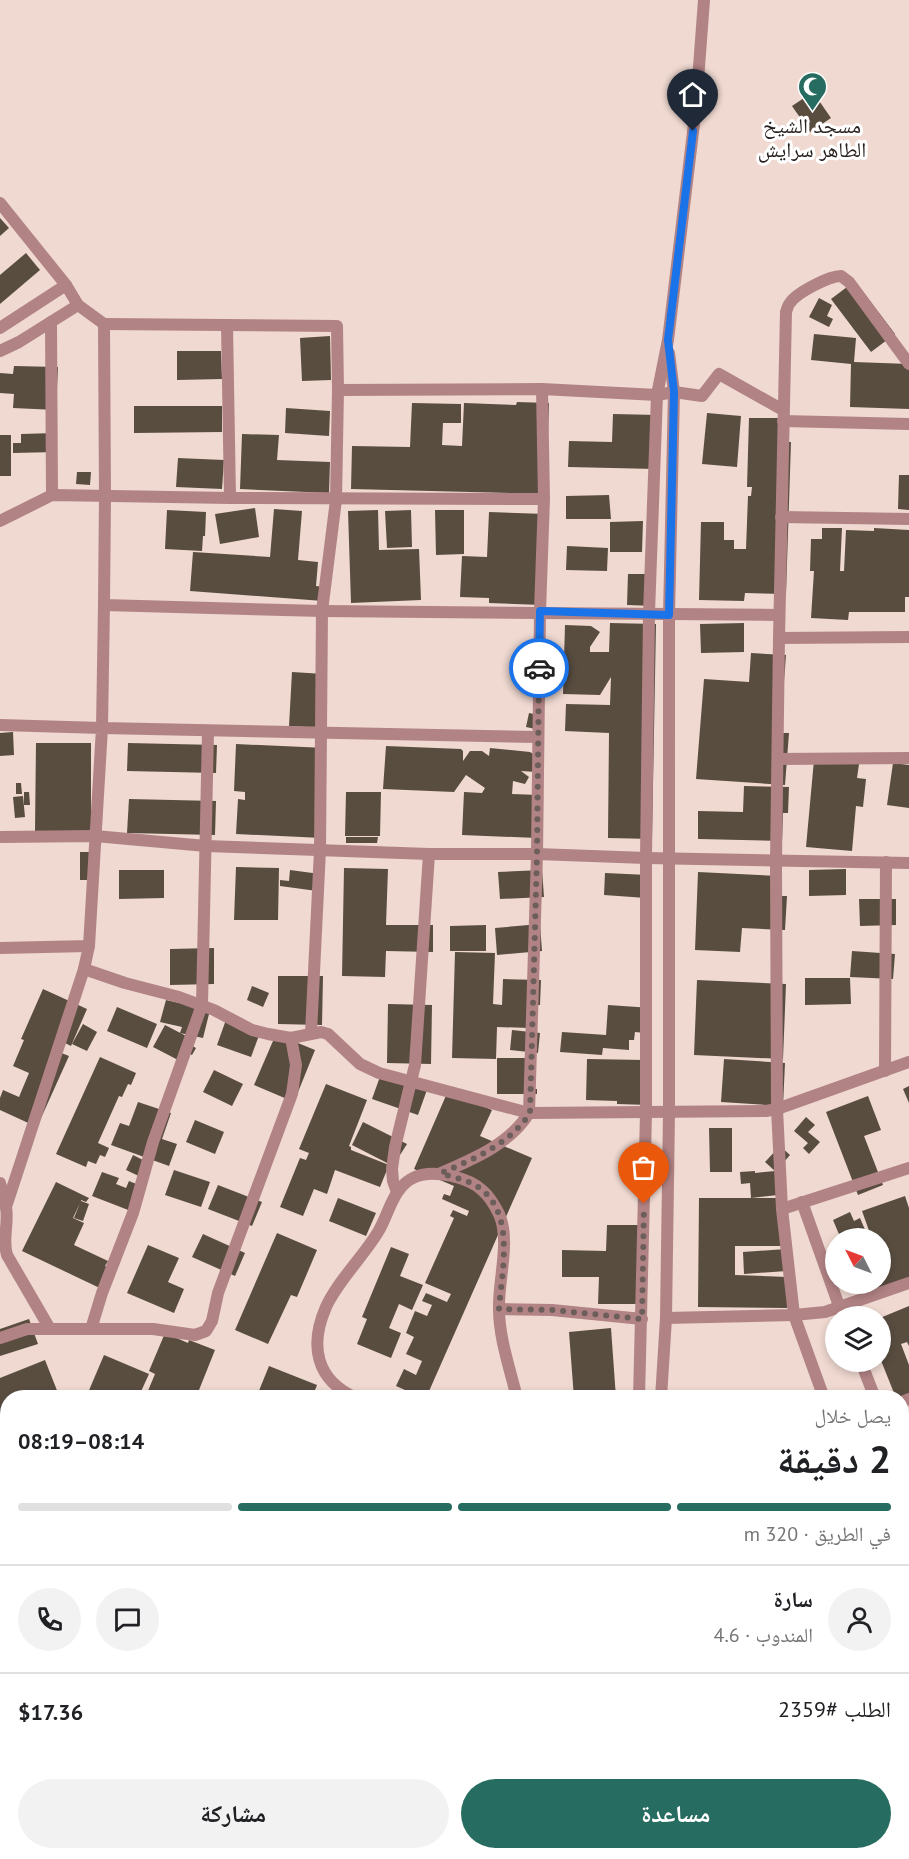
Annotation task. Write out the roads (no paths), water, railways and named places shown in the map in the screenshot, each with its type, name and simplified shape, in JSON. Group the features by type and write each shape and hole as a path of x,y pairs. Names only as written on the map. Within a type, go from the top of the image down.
{"street":[{"path":"639,1390 646,1113 649,614 657,395 668,340 696,107 704,0"},
{"path":"0,203 66,285 78,305 104,324 337,326 336,500 322,611 320,850 311,1033"},
{"path":"821,1390 794,1315 782,1209 777,1109 779,615 786,312 789,303 796,296 833,276 841,276 849,282 909,364"},
{"path":"0,328 66,285"},
{"path":"0,351 19,342 78,305"},
{"path":"51,322 52,495"},
{"path":"6,1207 84,969 88,946 102,728 105,497 104,324"},
{"path":"227,325 230,498"},
{"path":"662,1390 666,1318 669,1112 669,615 674,392 668,340"},
{"path":"338,390 542,388 657,395 674,392 702,396 719,374 783,415 909,424"},
{"path":"441,1173 493,1147 522,1125 530,1113 544,499 542,388"},
{"path":"0,521 52,495 336,500 544,499"},
{"path":"781,517 909,519"},
{"path":"104,605 322,611 540,611 669,615 779,615"},
{"path":"779,638 909,638"},
{"path":"0,725 538,737"},
{"path":"91,1329 102,1293 136,1205 153,1142 202,1005 208,731"},
{"path":"778,759 909,758"},
{"path":"0,837 94,836 206,846 429,854 537,854 909,863"},
{"path":"397,1192 393,1181 395,1147 415,1065 429,854"},
{"path":"885,1071 886,862"},
{"path":"0,948 88,946"},
{"path":"84,969 202,1005 252,1030 291,1038 311,1033 328,1034 360,1064 379,1073 530,1113 646,1113 777,1109 909,1062"},
{"path":"0,1338 27,1329 153,1329 195,1335 209,1328 218,1293 292,1094 296,1065 291,1038"},
{"path":"782,1209 909,1168"},
{"path":"341,1390 323,1372 318,1358 317,1337 326,1307 378,1232 401,1186 415,1177 428,1173 441,1173 471,1183 482,1190 499,1215 503,1229 499,1309 502,1337 515,1390"},
{"path":"0,1183 6,1207 3,1243 7,1255 50,1329"},
{"path":"802,1202 839,1306"},
{"path":"855,1306 909,1283"},
{"path":"499,1309 552,1310 642,1319"},
{"path":"666,1318 794,1315 825,1312"},
{"path":"865,1372 871,1390"}],"place":[{"name":"مسجد الشيخ الطاهر سرايش","path":"812,112"}]}
